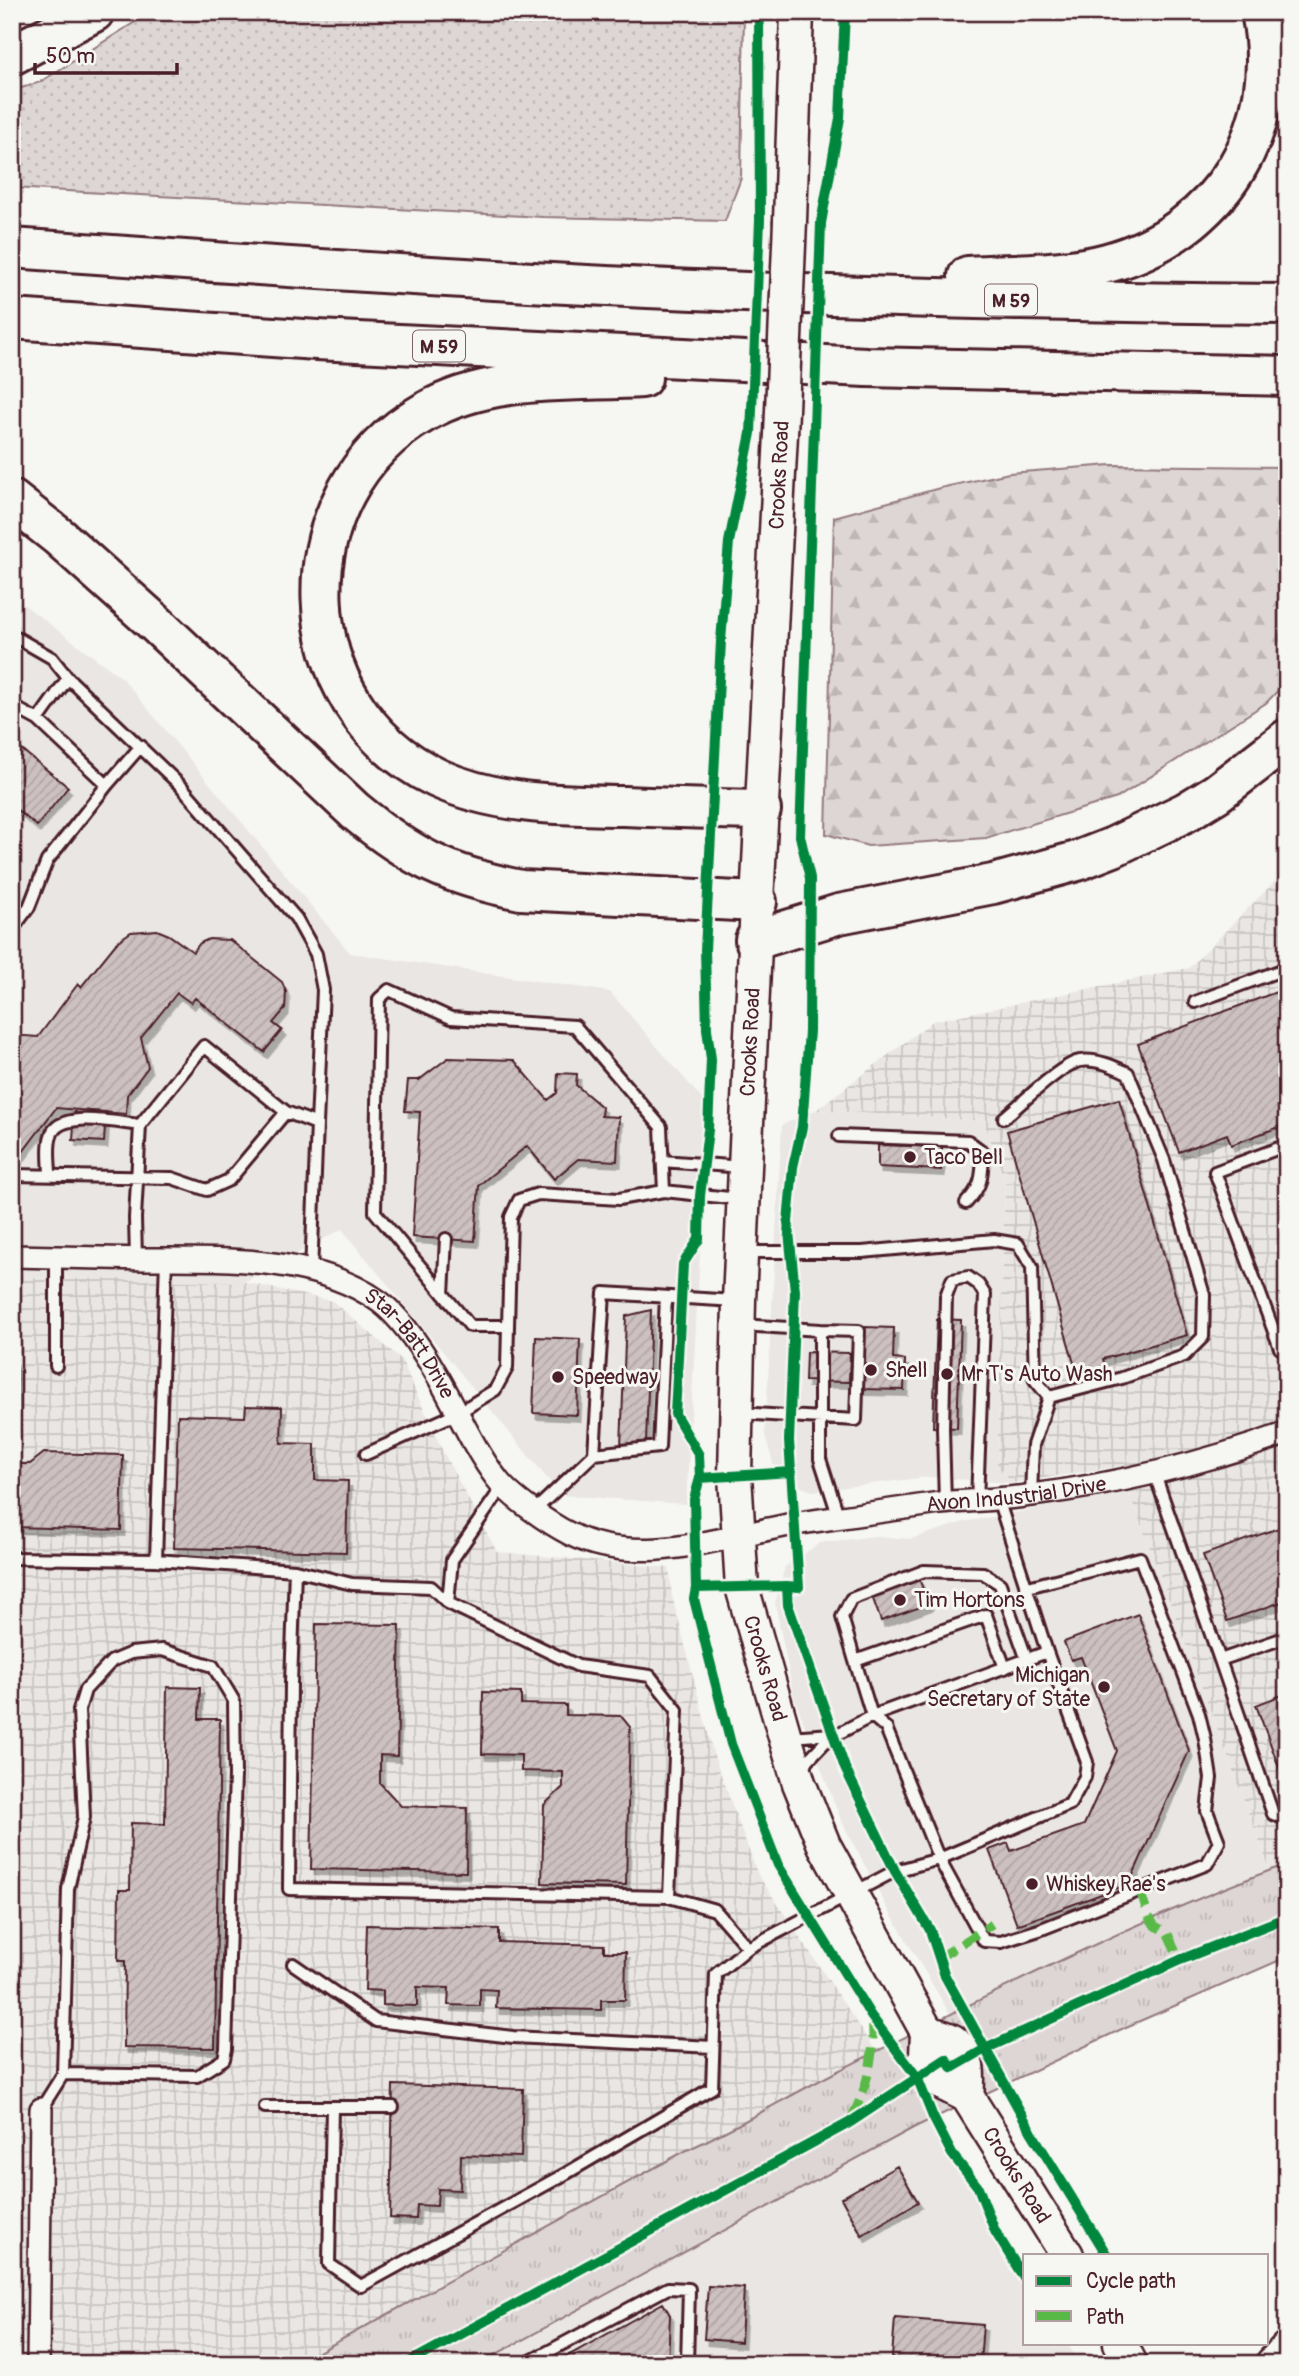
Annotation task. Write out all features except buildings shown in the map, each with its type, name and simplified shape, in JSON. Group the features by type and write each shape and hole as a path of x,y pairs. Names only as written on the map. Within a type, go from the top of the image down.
{"highway":[{"path":"12,55 94,12"},
{"path":"735,290 1073,269 1105,263 1154,246 1193,220 1211,203 1227,183 1251,140 1259,119 1266,78 1266,38 1261,12"},
{"name":"M 59","path":"12,248 374,273 735,290 1040,301 1287,304"},
{"name":"M 59","path":"12,319 317,340 866,367 1287,376"},
{"path":"761,810 559,805 517,801 487,796 436,777 415,764 372,729 344,687 326,640 321,616 322,561 328,536 348,490 370,457 425,411 473,393 502,386 536,383 866,367"},
{"path":"12,500 59,537 154,622 355,811 383,835 428,863 486,883 521,890 757,902"},
{"path":"755,940 839,914 993,884 1077,861 1186,812 1217,793 1287,739"}],"main road":[{"name":"Crooks Road","path":"797,12 781,434 738,1313 735,1476 742,1587 799,1783 824,1845 927,2032 926,2057 943,2084 967,2096 1066,2254"},
{"path":"1121,2344 1131,2364"},
{"path":"1272,2364 1287,2348"}],"street":[{"name":"Star-Batt Drive","path":"12,1256 253,1261 348,1283 383,1304 420,1345 498,1482 534,1511 571,1534 596,1545 636,1549 688,1547 739,1535"},
{"name":"Avon Industrial Drive","path":"739,1535 945,1503 1031,1496 1154,1472 1219,1456 1287,1433"},
{"path":"38,2364 41,2109"}],"lane":[{"path":"12,635 52,658 68,678 181,786 296,918 316,954 323,990 311,1273"},
{"path":"37,720 68,678"},
{"path":"12,706 37,720 107,785"},
{"path":"12,930 29,907 47,861 141,746"},
{"path":"1195,1003 1287,968"},
{"path":"508,1326 470,1326 374,1212 379,999 389,990 451,1018 575,1026 661,1127 664,1191"},
{"path":"136,1258 135,1218 140,1125 204,1046 285,1112 317,1124"},
{"path":"1004,1118 1057,1073 1080,1060 1108,1064 1128,1073 1164,1160 1204,1295 1203,1337 1184,1356 1122,1378 1049,1397"},
{"path":"12,1175 172,1178 207,1190 229,1180 285,1112"},
{"path":"50,1175 51,1135 60,1123 75,1119 140,1125"},
{"path":"839,1136 968,1141 983,1152 978,1190 966,1203"},
{"path":"1287,1145 1215,1172 1280,1348 1287,1345"},
{"path":"663,1161 745,1167"},
{"path":"366,1454 458,1413 495,1390 507,1368 511,1217 519,1200 538,1194 618,1199 664,1191 743,1199"},
{"path":"443,1294 446,1239"},
{"path":"741,1252 862,1252 994,1240 1018,1244 1032,1267 1035,1380 1049,1397"},
{"path":"56,1366 57,1257"},
{"path":"156,1560 166,1259"},
{"path":"945,1503 943,1428 946,1296 952,1280 968,1277 978,1284 985,1295 977,1501"},
{"path":"594,1454 604,1293 666,1297 820,1330 859,1331 856,1420 736,1413"},
{"path":"534,1511 594,1454 659,1447 666,1297"},
{"path":"820,1330 820,1459 839,1518"},
{"path":"1031,1496 1033,1445 1049,1397"},
{"path":"1154,1472 1273,1814 1287,1820"},
{"path":"447,1603 452,1560 503,1486"},
{"path":"332,2107 329,2264 361,2286 567,2173 712,2088 716,1973 748,1948 895,1871 939,1859 1070,1804 1085,1777 1087,1762 1047,1652 998,1499"},
{"path":"12,1558 156,1560 295,1570 352,1584 431,1587 447,1603 578,1666 650,1676 677,1710 669,1897"},
{"path":"1027,1660 1000,1584 983,1573 925,1571 851,1599 842,1617 872,1716 886,1728 939,1859 984,1941 1001,1942 1040,1930 1207,1864 1219,1842 1207,1811 1211,1778 1199,1714 1140,1558 1028,1587"},
{"path":"295,1570 289,1889 669,1897 715,1910 748,1948"},
{"path":"855,1661 986,1615 1005,1668"},
{"path":"1220,1660 1287,1637"},
{"path":"41,2109 63,2074 68,1889 84,1817 79,1710 85,1690 112,1661 131,1653 162,1650 213,1666 233,1701 235,1775 224,2059 197,2076 63,2074"},
{"path":"799,1783 808,1760 818,1747 835,1734 872,1716 1047,1652"},
{"path":"785,1737 835,1734"},
{"path":"293,1964 376,2021 513,2037 713,2047"},
{"path":"265,2108 393,2107"},
{"path":"525,2364 668,2288 689,2289 687,2364"}],"shaded area":[{"path":"12,596 122,678 350,953 610,992 708,1106 686,1504 561,1495 342,1229 244,1282 12,1277"},
{"path":"1287,869 1287,1864 1270,1870 1129,1492 1122,1466 1012,1483 997,1466 1005,1181 984,1121 816,1110 933,1021 1189,968"},
{"path":"816,1110 984,1121 1005,1181 997,1466 1012,1483 928,1477 812,1491 777,1477 765,1435 782,1125"},
{"path":"12,1277 244,1282 332,1301 401,1359 445,1456 497,1552 669,1568 672,1596 714,1756 758,1875 876,2051 685,2151 297,2364 12,2364"},
{"path":"1129,1492 1270,1870 1069,1957 950,2014 888,1909 841,1820 794,1697 775,1603 785,1567 820,1543 876,1536 911,1539 964,1522"},
{"path":"933,2117 1023,2269 1023,2344 1068,2344 1079,2364 478,2364"}],"green space":[{"path":"151,12 744,12 741,178 725,221 543,217 12,188 12,91 40,82"},
{"path":"1111,465 1287,467 1287,681 1266,703 1117,798 986,838 868,846 826,834 834,517 940,488 1009,473"},
{"path":"1287,1864 1287,1957 1126,2027 915,2127 478,2364 297,2364 685,2151 895,2042 1116,1935"}],"marked path":[{"path":"1140,1891 1149,1917 1155,1926 1167,1932 1180,1960"},
{"path":"939,1958 992,1924"},
{"path":"852,2117 869,2070 873,2044 872,2019"}],"cycle path":[{"path":"759,12 760,220 751,433 729,542 721,641 705,950 707,1029 711,1059 708,1130 700,1196 699,1239 683,1264 675,1414 699,1455 700,1478 694,1499 694,1599 731,1744 778,1865 871,2016 917,2077 952,2154 978,2187 995,2231 1023,2276"},
{"path":"845,12 840,118 821,223 800,836 810,878 809,1031 802,1127 793,1167 788,1222 795,1291 789,1441 799,1587 787,1586 788,1605 845,1768 895,1871 930,1930 945,1976 1032,2133 1106,2254"},
{"path":"700,1478 790,1472"},
{"path":"696,1588 787,1586"},
{"path":"406,2364 849,2123 946,2059 952,2068 985,2049 1180,1960 1287,1917"}],"place":[{"name":"Taco Bell","path":"910,1157"},
{"name":"Shell","path":"871,1370"},
{"name":"Mr T's Auto Wash","path":"947,1374"},
{"name":"Speedway","path":"558,1377"},
{"name":"Tim Hortons","path":"900,1600"},
{"name":"Michigan Secretary of State","path":"1104,1687"},
{"name":"Whiskey Rae's","path":"1032,1884"}]}
